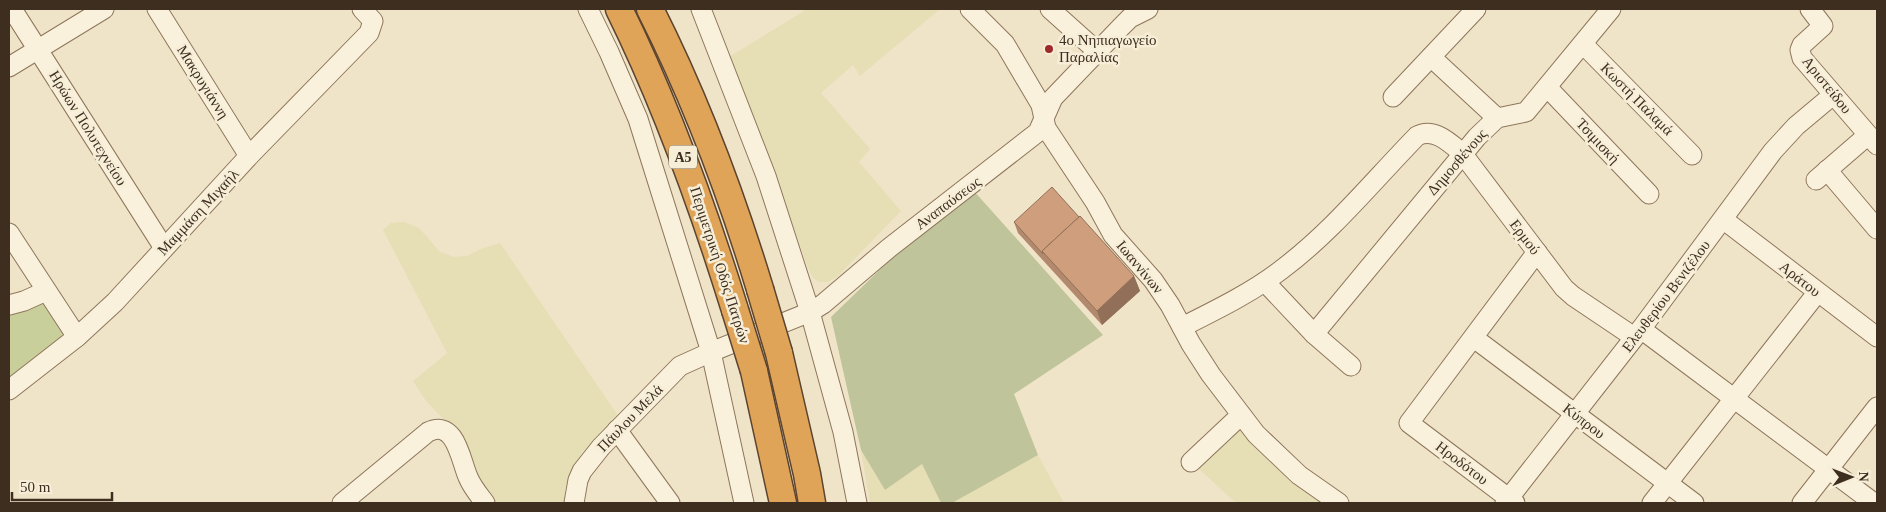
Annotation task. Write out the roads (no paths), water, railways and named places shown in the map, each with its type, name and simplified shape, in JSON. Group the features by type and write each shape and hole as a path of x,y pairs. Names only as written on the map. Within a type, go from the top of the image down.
{"highway":[{"name":"Περιμετρική Οδός Πατρών","path":"620,9 648,68 697,191 754,372 783,503"},
{"name":"Περιμετρική Οδός Πατρών","path":"650,9 673,55 721,173 760,289 779,353 812,503"}],"street":[{"name":"Ηρώων Πολυτεχνείου","path":"12,9 164,248"},
{"path":"9,68 104,9"},
{"name":"Μακρυγιάννη","path":"157,9 249,156"},
{"path":"588,9 638,119 710,352 744,503"},
{"path":"701,9 766,176 810,312 843,432 856,503"},
{"name":"Ιωαννίνων","path":"970,9 1005,44 1041,105 1046,128 1095,202 1113,235 1161,291 1203,364 1241,415 1256,434 1299,475 1339,503"},
{"path":"1050,9 1098,52"},
{"name":"Αναπαύσεως","path":"710,352 810,312 824,304 889,248 1038,132 1053,98 1130,18 1148,9"},
{"path":"1393,96 1476,9"},
{"name":"Δημοσθένους","path":"1314,334 1462,153 1497,118 1526,112 1611,9"},
{"name":"Αριστείδου","path":"1810,9 1823,26 1802,45 1800,50 1802,58 1873,140"},
{"name":"Μαμμάση Μιχαήλ","path":"9,390 77,337 115,302 249,156 369,33 368,15"},
{"name":"Κωστή Παλαμά","path":"1583,44 1692,155"},
{"path":"1431,57 1497,118"},
{"name":"Τσιμισκή","path":"1547,87 1649,194"},
{"name":"Ελευθερίου Βενιζέλου","path":"1510,502 1574,413 1724,220 1773,151 1788,134 1833,95"},
{"name":"Ερμού","path":"1265,282 1308,247 1417,136 1423,133 1439,136 1462,153 1572,296 1637,333 1734,399 1874,503"},
{"path":"1873,140 1821,175 1877,229"},
{"name":"Αράτου","path":"1724,220 1877,337"},
{"path":"9,234 77,337"},
{"path":"1474,338 1537,252"},
{"path":"1182,327 1229,304 1265,282 1314,334 1351,366"},
{"path":"9,305 24,301 46,291"},
{"path":"1652,503 1817,293"},
{"name":"Κύπρου","path":"1474,338 1694,503"},
{"name":"Ηροδότου","path":"1474,338 1409,423 1510,502"},
{"name":"Πάυλου Μελά","path":"574,503 578,480 582,471 601,447 680,366 710,352"},
{"path":"1802,503 1877,407"},
{"path":"1191,462 1241,415"},
{"path":"342,503 428,432 437,429 444,431 454,440 462,457 468,478 485,503"},
{"path":"617,430 670,503"}],"place":[{"name":"4o Νηπιαγωγείο Παραλίας","path":"1049,49"}]}
